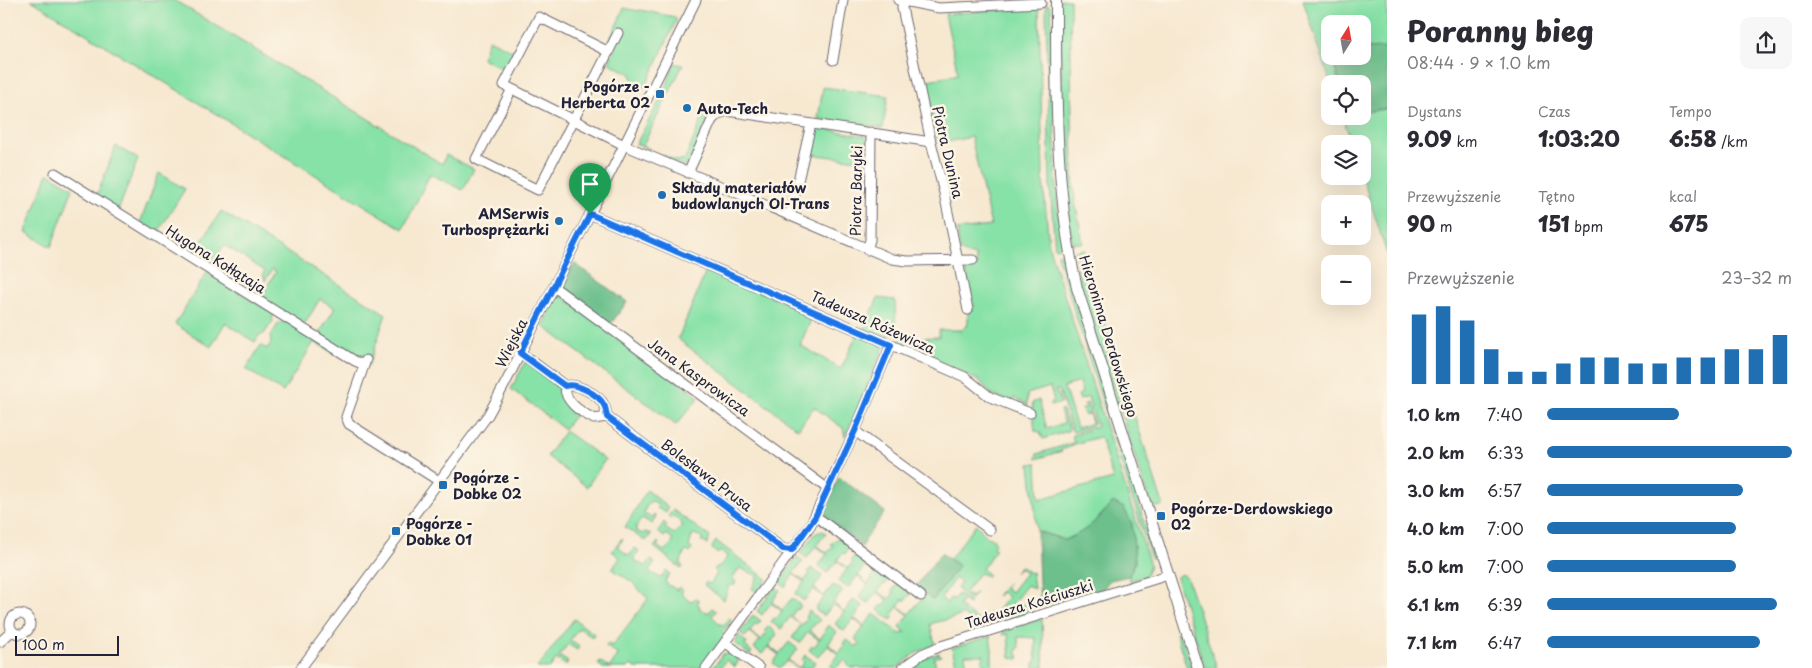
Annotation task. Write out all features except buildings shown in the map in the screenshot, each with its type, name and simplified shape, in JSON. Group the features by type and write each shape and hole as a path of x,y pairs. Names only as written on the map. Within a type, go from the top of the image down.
{"main road":[{"name":"Hieronima Derdowskiego","path":"1056,0 1060,176 1068,248 1077,288 1198,668"}],"street":[{"name":"Wiejska","path":"301,668 385,561 439,481 488,415 554,287 696,0"},
{"path":"833,60 843,0"},
{"path":"900,1 939,8 1041,3"},
{"name":"Piotra Dunina","path":"900,1 944,193 968,310"},
{"path":"608,52 539,17 504,85 624,145 866,250 899,261 957,262 973,260"},
{"path":"512,89 476,159 538,190 618,33"},
{"path":"688,173 709,124 718,114 733,111 931,142"},
{"path":"790,216 811,124"},
{"name":"Piotra Baryki","path":"866,250 870,240 871,132"},
{"name":"Hugona Kołłątaja","path":"55,173 355,361 365,363 346,417 349,424 439,481"},
{"name":"Tadeusza Różewicza","path":"590,214 965,377 990,397 1030,413"},
{"name":"Jana Kasprowicza","path":"554,287 828,489"},
{"path":"706,668 815,517 855,431 891,345"},
{"name":"Bolesława Prusa","path":"520,353 565,386 566,396 570,402 594,418 607,417 783,549 792,550"},
{"name":"Bolesława Prusa","path":"565,386 570,384 578,386 600,401 605,406 607,417"},
{"path":"855,431 990,530"},
{"path":"815,517 822,520 921,596"},
{"name":"Tadeusza Kościuszki","path":"902,668 922,654 941,646 1168,576"},
{"path":"0,642 12,631"},
{"path":"725,642 759,668"}],"green space":[{"path":"31,0 174,0 442,164 446,155 474,169 463,190 430,174 403,229"},
{"path":"1059,0 1070,0 1073,177 1075,202 1083,243 1072,243 1064,189"},
{"path":"1303,0 1387,0 1387,49 1371,49 1371,15 1321,15 1321,54"},
{"path":"1046,4 1051,8 1056,182 1063,243 1060,247 1055,248 1050,185"},
{"path":"1039,7 1043,178 1049,247 1150,565 1146,576 1129,581 1135,561 1132,524 1113,502 1086,528 1065,540 1037,531 1030,464 1037,463 1039,499 1113,479 1100,437 1074,444 1072,435 1097,427 1088,397 1080,400 1078,395 1082,393 1079,382 1064,387 1077,428 1092,423 1089,414 1084,415 1082,409 1086,408 1084,404 1087,403 1094,424 1074,432 1072,431 1059,390 1056,390 1056,393 1061,403 1051,406 1050,403 1054,401 1050,387 1027,394 1027,410 1026,404 1014,398 1013,402 992,395 980,381 907,350 896,343 901,338 939,337 939,330 962,330 968,324 968,313 974,306 966,272 972,267 977,266 975,255 968,255 960,250 957,230 991,226 971,137 938,144 924,81 958,74 945,14"},
{"path":"624,8 675,17 677,19 645,88 635,83 631,74 609,63 614,50 608,44"},
{"path":"489,39 515,52 506,70 482,58"},
{"path":"1387,48 1387,108 1371,111 1371,75 1337,75 1335,65 1371,65 1371,49"},
{"path":"674,63 683,65 643,145 651,150 636,144 666,89"},
{"path":"1325,65 1334,65 1337,75 1328,75"},
{"path":"823,87 888,96 883,128 818,119"},
{"path":"1387,109 1387,254 1371,204 1371,195 1368,195 1365,185 1371,185 1371,135 1349,135 1345,125 1371,125 1371,111"},
{"path":"705,112 708,113 709,117 689,162 683,167 661,157 661,154 677,161 685,159"},
{"path":"820,128 865,136 868,142 867,161 807,154 811,136"},
{"path":"116,146 138,159 118,211 96,197"},
{"path":"48,173 73,188 51,247 26,232"},
{"path":"159,173 185,189 157,234 140,223"},
{"path":"221,211 386,314 369,365 319,334 335,308 320,299 304,325 264,301 262,294 276,272 272,269 265,281 263,274 265,271 224,245 211,267 192,256"},
{"path":"1084,249 1089,273 1163,505 1155,508 1148,497 1080,287 1075,251"},
{"path":"1062,253 1066,256 1135,482 1154,559 1151,558 1057,255"},
{"path":"574,263 627,302 610,325 564,289 563,287"},
{"path":"707,269 813,315 800,345 841,369 857,334 884,347 845,436 843,428 814,407 798,429 678,339"},
{"path":"207,272 274,314 272,316 273,321 264,334 259,335 255,342 225,323 211,347 175,324"},
{"path":"558,296 563,297 699,397 676,425 543,326"},
{"path":"878,298 895,300 896,335 880,334 864,329"},
{"path":"284,321 335,350 333,353 314,342 283,392 246,369 261,345 267,349 271,342 270,337 278,324"},
{"path":"526,361 558,385 565,403 577,412 564,429 511,389"},
{"path":"1039,400 1047,429 1064,423 1060,410 1062,409 1069,428 1068,431 1043,439 1040,432 1035,431 1032,403"},
{"path":"565,431 605,460 587,487 547,456"},
{"path":"1072,443 1073,446 1062,451 1036,459 1037,454"},
{"path":"839,477 885,512 866,538 862,547 827,519 824,508"},
{"path":"647,490 668,507 666,513 657,508 658,505 651,501 646,507 644,514 652,518 654,515 656,516 652,524 642,518 636,527 636,531 643,534 645,532 651,534 647,540 643,540 625,527"},
{"path":"1113,502 1124,508 1132,524 1135,562 1129,576 1110,580 1103,589 1040,607 1037,531 1065,540 1080,533 1092,524"},
{"path":"673,510 710,537 707,544 701,541 703,538 695,534 692,536 689,547 692,549 690,553 687,551 684,553 680,564 683,566 682,569 654,547 658,542 657,546 664,551 672,543 673,539 666,534 664,537 658,532 664,522 667,525 665,528 674,534 682,526 682,523 674,516 671,519 668,516"},
{"path":"976,524 987,537 994,539 995,543 993,547 996,549 982,569 988,574 987,576 979,573 965,592 971,597 976,592 970,600 959,592 960,590 957,588 961,583 955,578 941,598 947,603 950,598 954,599 958,594 970,603 963,600 959,606 979,621 983,615 986,616 989,613 993,616 1008,597 1002,592 997,596 1008,582 1005,588 1011,592 1026,573 1020,568 1015,573 1020,566 1030,573 1032,572 1034,589 1027,585 1012,604 1019,609 1022,604 1032,611 981,628 962,614 930,624 935,644 916,653 897,668 850,668 845,660 836,668 830,666 838,654 828,646 818,657 809,650 819,640 808,632 800,643 792,638 801,625 790,617 781,629 771,622 782,611 771,603 762,615 757,611 775,587 780,590 772,602 782,610 792,598 801,606 798,610 796,609 791,617 802,625 809,611 820,620 809,630 820,639 828,625 837,632 828,644 839,653 845,645 843,644 846,639 855,646 861,644 855,639 864,627 853,619 844,631 835,624 854,599 863,606 854,618 864,626 874,614 900,634 906,632 900,627 909,615 898,607 892,614 894,616 891,620 878,610 888,600 877,592 868,603 859,597 868,585 857,576 848,588 838,581 847,569 837,561 827,573 818,566 827,554 816,546 807,558 800,553 816,533 823,531 826,533 817,545 827,553 833,546 831,544 839,537 849,547 845,554 843,553 837,560 848,568 853,562 851,560 857,553 867,559 866,564 858,575 868,584 878,568 889,576 890,578 885,585 883,584 878,591 889,599 894,593 892,591 899,584 910,594 898,606 909,614 925,597 907,580 933,600 959,566 950,559"},
{"path":"622,538 618,546 626,554 630,555 635,548 639,551 634,558 635,561 645,566 651,560 655,563 650,569 651,573 661,578 666,571 670,574 665,581 667,584 677,590 679,587 683,590 681,593 689,601 695,598 699,601 697,604 700,606 699,608 705,612 709,613 712,608 716,611 712,616 720,624 724,625 729,618 732,620 722,633 725,636 701,668 636,668 631,665 628,668 609,668 618,655 606,646 608,643 612,646 648,599 632,582 612,569 620,558 612,551"},
{"path":"716,541 767,579 757,592 752,589 758,576 740,568 733,577 736,582 734,586 731,584 729,586 724,600 704,585 706,582 709,584 712,582 717,573 714,570 716,566 718,568 727,556 720,551 718,554 713,550 712,547"},
{"path":"941,553 959,566 933,600 916,586"},
{"path":"797,557 803,561 793,573 804,581 810,574 808,572 811,568 822,576 814,588 824,596 833,585 843,591 833,603 844,612 833,604 824,616 815,609 824,597 813,589 804,601 795,594 804,582 793,574 785,587 779,582"},
{"path":"1181,574 1187,578 1217,668 1205,668 1177,581 1177,577"},
{"path":"753,615 761,621 757,625 755,624 750,632 761,640 767,633 765,631 768,626 777,634 769,646 779,654 789,642 798,649 788,660 799,668 787,661 780,668 773,663 779,655 768,647 762,654 754,648 760,640 749,632 745,637 740,633"},
{"path":"574,619 594,634 592,637 579,628 570,640 579,647 577,650 568,644 559,656 568,662 566,665 556,659 550,668 537,668"},
{"path":"1042,619 1044,668 1034,668 1034,663 1036,663 1036,638 1018,637 1019,648 1017,648 1017,655 1019,659 1010,658 1008,634 1003,635 1003,631"},
{"path":"1178,632 1185,645 1192,668 1187,668 1176,633"},
{"path":"738,635 747,643 745,646 752,652 750,655 735,644"},
{"path":"990,636 992,668 982,668 984,667 984,663 982,663 984,655 965,655 967,666 965,668 957,668 952,648"},
{"path":"730,653 739,660 735,667 726,660 720,668 713,668 723,654"},
{"path":"939,653 941,656 934,658 936,668 911,668 925,658"},
{"path":"805,655 815,662 811,668 799,668 804,662 802,660"},
{"path":"600,661 609,668 603,668 598,664"}],"place":[{"name":"Pogórze - Herberta 02","path":"660,94"},
{"name":"Auto-Tech","path":"687,108"},
{"name":"Składy materiałów budowlanych Ol-Trans","path":"662,195"},
{"name":"AMSerwis Turbosprężarki","path":"559,221"},
{"name":"Pogórze - Dobke 02","path":"443,485"},
{"name":"Pogórze-Derdowskiego 02","path":"1161,516"},
{"name":"Pogórze - Dobke 01","path":"396,531"}],"route":[{"path":"590,214 891,345 855,431 815,517 792,550 783,549 607,417 603,403 584,388 570,384 565,386 520,353 590,214"}]}
